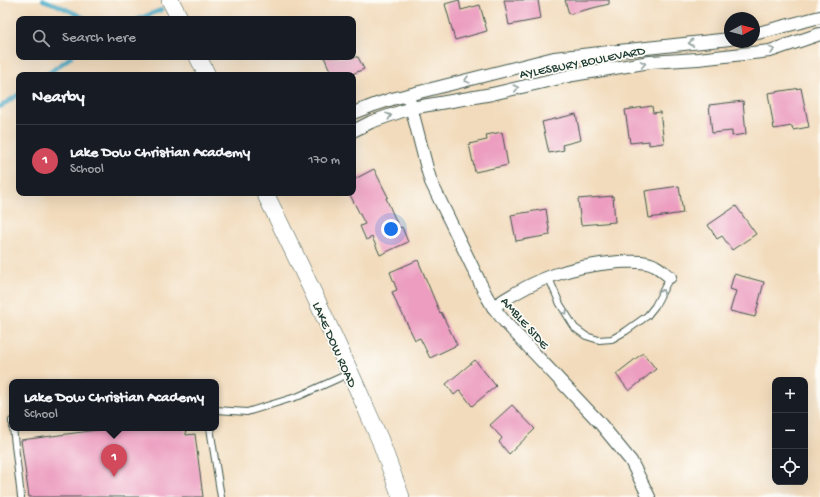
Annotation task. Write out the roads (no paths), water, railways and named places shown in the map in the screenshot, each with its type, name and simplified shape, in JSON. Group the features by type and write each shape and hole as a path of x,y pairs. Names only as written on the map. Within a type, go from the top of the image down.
{"street":[{"path":"170,0 178,16"},
{"path":"760,32 820,17"},
{"name":"AYLESBURY BOULEVARD","path":"356,130 371,122 411,108 492,94 573,76 650,62 698,59 770,51 820,34"},
{"name":"AYLESBURY BOULEVARD","path":"356,112 379,103 408,95 554,58 724,40"},
{"path":"200,60 206,72"},
{"name":"AMBLE SIDE","path":"408,95 432,182 483,290 493,307 505,322 611,436 631,461 649,497"},
{"name":"LAKE DOW ROAD","path":"266,196 304,271 350,373 380,441 399,496"},
{"path":"493,307 548,276 589,265 630,262 651,264 656,266 670,278"}],"lane":[{"path":"548,276 560,304 575,328 586,336 599,340 612,339 626,332 647,316 655,306 670,278"},
{"path":"219,410 247,412 299,396 350,373"},
{"path":"13,431 21,497"},
{"path":"210,431 221,497"}],"waterway":[{"path":"43,0 81,16"},
{"path":"146,16 161,10"},
{"path":"50,72 67,60"},
{"path":"0,107 16,96"}],"place":[{"name":"Lake Dow Christian Academy","path":"114,477"}]}
